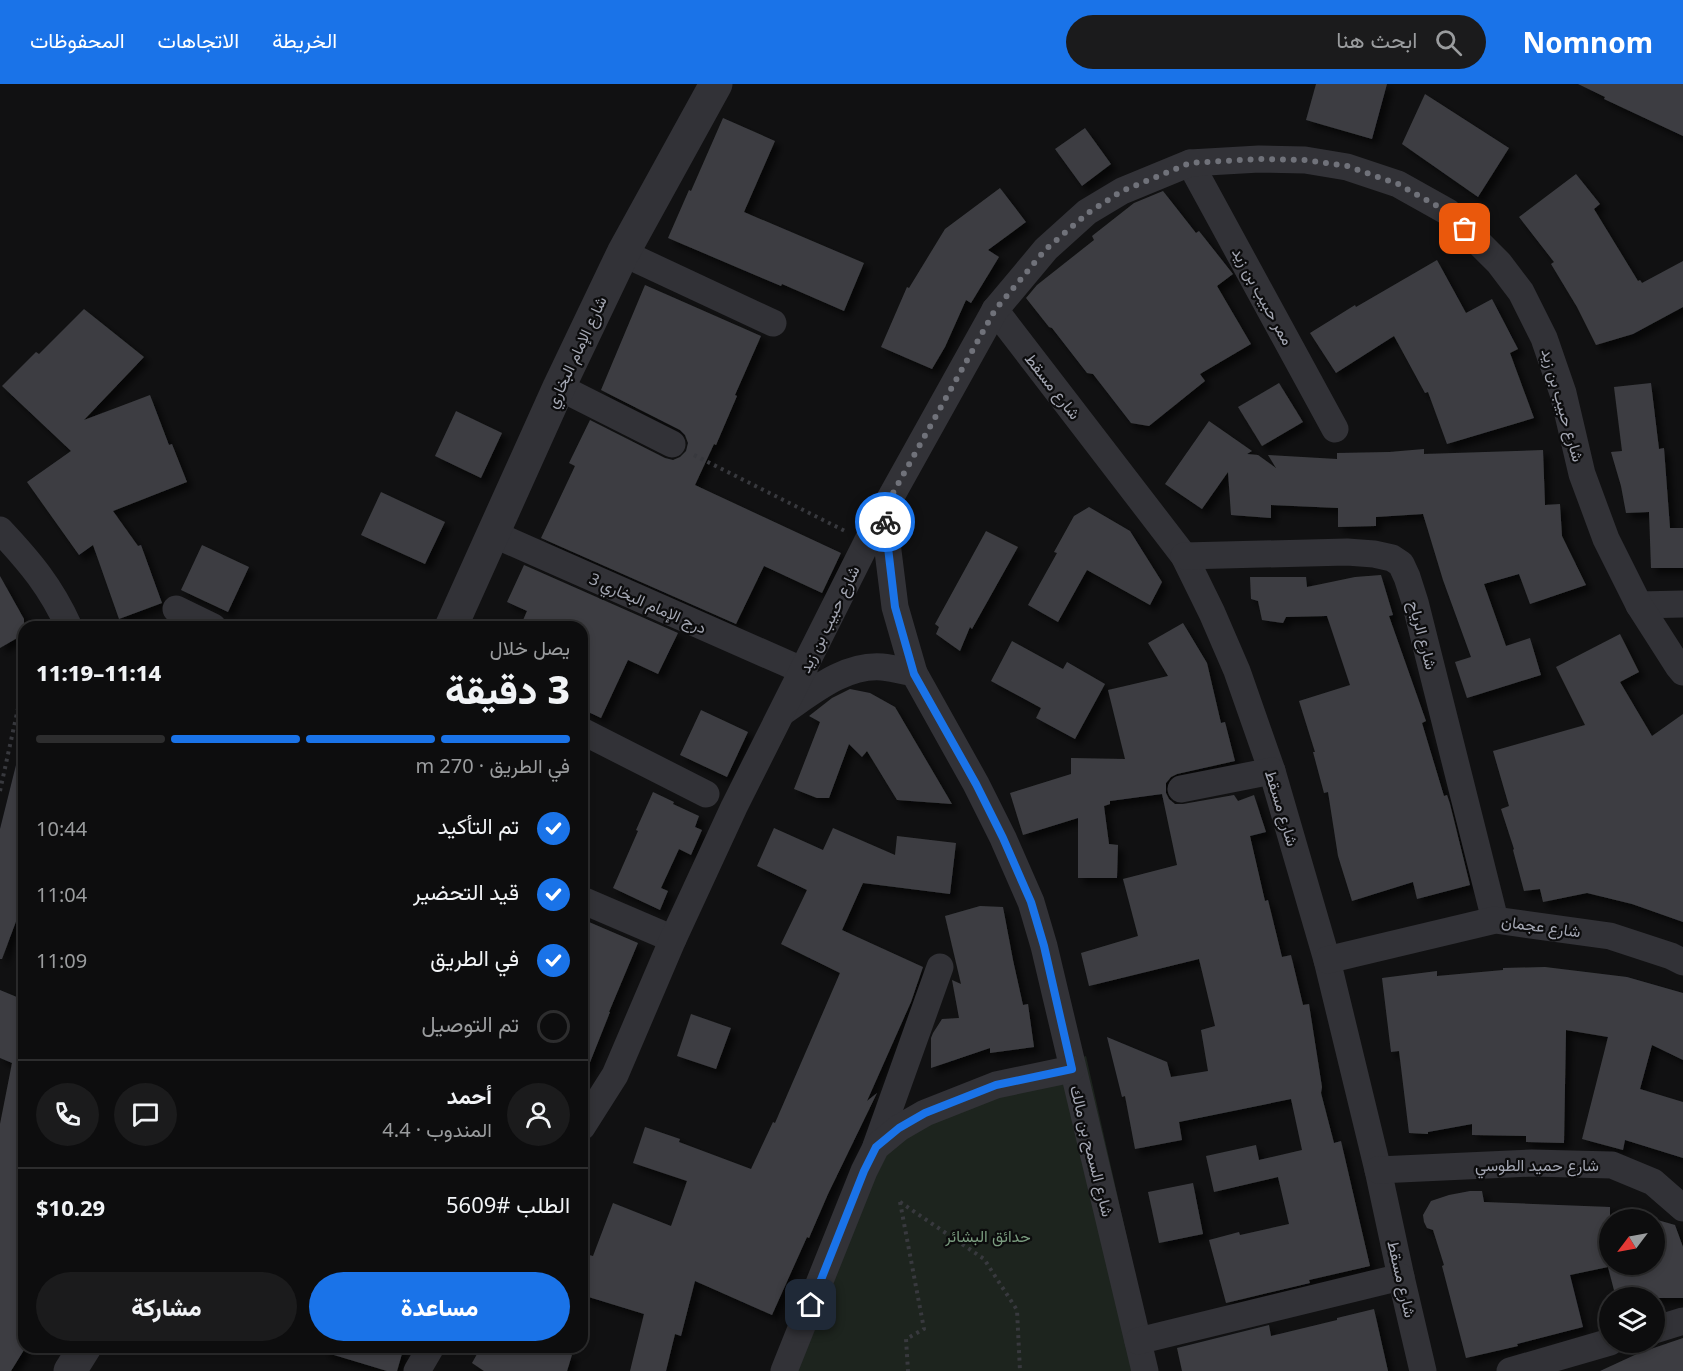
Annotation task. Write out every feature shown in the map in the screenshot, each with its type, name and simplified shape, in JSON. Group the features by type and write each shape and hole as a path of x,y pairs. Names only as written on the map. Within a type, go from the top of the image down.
{"street":[{"name":"شارع الإمام البخاري","path":"454,621 623,253 716,84"},
{"name":"شارع حبيب بن زيد","path":"588,1117 615,1074 673,939 734,807 867,542 995,310 1046,249 1088,213 1122,191 1190,163 1282,159 1347,166 1398,184 1448,212 1499,263 1521,292 1544,338 1563,393 1582,474 1606,539 1639,605 1683,672"},
{"name":"ممر حبيب بن زيد","path":"1190,163 1335,429"},
{"path":"623,253 773,323"},
{"name":"شارع مسقط","path":"995,310 1184,556 1237,671 1272,771 1327,960 1378,1170 1423,1371"},
{"path":"560,387 672,444"},
{"name":"شارع السمح بن مالك","path":"883,511 895,607 914,674 976,784 1031,902 1044,946 1145,1371"},
{"path":"0,530 29,561 55,598 66,621"},
{"name":"درج الإمام البخاري 3","path":"493,534 804,671"},
{"name":"شارع الرياح","path":"1184,556 1347,552 1374,554 1392,558 1401,564 1415,602 1495,920"},
{"path":"1639,605 1683,604"},
{"path":"176,609 201,621"},
{"path":"783,711 830,681 851,671 880,667 914,674"},
{"path":"588,734 706,794"},
{"path":"1181,789 1272,771"},
{"path":"588,903 673,939"},
{"name":"شارع عجمان","path":"1327,960 1495,920 1610,936 1683,962"},
{"path":"784,1371 864,1171 876,1147 940,967"},
{"path":"876,1147 899,1128 925,1113 996,1085 1072,1069"},
{"name":"شارع حميد الطوسي","path":"1378,1170 1532,1163 1612,1165 1653,1182 1683,1208"},
{"path":"1138,1341 1401,1277"},
{"path":"1665,1327 1683,1322"},
{"path":"1510,1371 1599,1345"},
{"path":"70,1371 82,1353"},
{"path":"417,1371 428,1353"}],"path":[{"path":"672,444 867,542"},
{"path":"0,791 18,708"},
{"path":"908,1371 906,1339 924,1329 900,1202 984,1259 1017,1310 1020,1371"}],"green space":[{"name":"حدائق البشائر","path":"1086,1056 1157,1371 785,1371 881,1143 969,1091"}],"building":[{"path":"1316,84 1387,84 1372,139 1306,120"},
{"path":"1578,84 1683,84 1683,136 1604,99 1605,97"},
{"path":"1425,94 1509,148 1478,197 1402,144"},
{"path":"723,118 775,141 744,212 864,263 844,311 668,238"},
{"path":"1085,128 1111,164 1082,186 1055,149"},
{"path":"1576,174 1600,204 1594,209 1638,281 1642,283 1683,261 1683,307 1633,334 1596,345 1577,307 1551,264 1554,262 1519,217"},
{"path":"1000,188 1026,222 988,250 999,257 971,303 966,300 945,347 932,369 881,347 907,287 909,288 945,229"},
{"path":"1163,191 1196,233 1199,231 1233,274 1217,286 1251,344 1200,374 1205,381 1149,426 1131,423 1093,374 1087,373 1026,298 1037,285 1094,240 1092,236 1134,203"},
{"path":"1437,260 1466,313 1492,299 1518,349 1510,353 1534,418 1447,444 1428,392 1425,393 1394,336 1336,373 1310,333 1355,305 1356,307"},
{"path":"645,285 761,336 716,445 714,444 695,485 841,553 822,593 764,566 736,624 541,538 575,466 569,463 590,420 665,458 673,460 686,451 688,443 680,430 601,390"},
{"path":"84,309 144,357 84,420 150,395 169,445 172,444 187,482 113,511 138,546 141,545 162,603 119,619 93,545 79,555 27,482 71,451 2,386 36,352 39,354"},
{"path":"1279,383 1303,422 1262,446 1238,407"},
{"path":"1651,383 1659,449 1664,448 1670,528 1683,528 1683,568 1651,568 1649,512 1626,513 1611,452 1622,451 1614,387"},
{"path":"456,411 502,433 481,478 435,456"},
{"path":"1209,421 1252,451 1247,454 1258,455 1276,468 1268,455 1337,459 1337,453 1424,449 1424,454 1543,450 1545,505 1560,504 1562,536 1586,585 1530,604 1519,574 1484,584 1506,646 1530,638 1541,675 1467,698 1455,662 1471,657 1443,580 1423,514 1376,517 1376,526 1338,527 1338,508 1271,505 1271,518 1231,515 1228,472 1202,509 1165,484"},
{"path":"381,492 445,522 425,564 361,535"},
{"path":"1089,507 1130,531 1162,582 1150,605 1087,570 1058,622 1028,605 1057,553 1054,552 1074,516"},
{"path":"986,531 1018,547 972,629 970,627 960,651 936,634 939,627 935,624"},
{"path":"202,545 249,567 228,612 181,590"},
{"path":"524,565 678,633 658,674 628,660 601,718 588,712 588,621 523,621 527,611 507,602"},
{"path":"1381,575 1393,615 1389,616 1426,721 1422,723 1444,796 1447,795 1450,804 1470,885 1417,899 1413,882 1352,901 1338,856 1328,792 1324,793 1313,752 1315,752 1299,701 1350,685 1327,616 1286,617 1283,623 1262,620 1258,601 1251,599 1250,577 1306,577 1307,587 1355,577"},
{"path":"0,576 24,621 18,621 18,638 0,648"},
{"path":"1183,623 1207,663 1221,723 1225,722 1235,761 1177,774 1166,783 1166,793 1175,804 1234,795 1238,801 1254,795 1266,832 1250,836 1265,901 1268,900 1282,957 1291,955 1303,1005 1309,1004 1321,1093 1334,1143 1341,1141 1370,1266 1226,1303 1209,1240 1239,1232 1240,1235 1289,1224 1278,1177 1214,1192 1206,1156 1256,1145 1259,1160 1302,1150 1291,1099 1179,1122 1182,1140 1135,1149 1125,1096 1122,1097 1107,1037 1167,1062 1171,1077 1208,1071 1201,1030 1215,1026 1199,959 1089,986 1081,953 1138,936 1123,879 1177,865 1162,794 1110,801 1110,804 1104,806 1109,844 1118,845 1117,878 1078,878 1078,818 1023,835 1010,793 1071,774 1071,758 1125,759 1108,690 1168,676 1148,643"},
{"path":"1620,634 1639,672 1620,682 1652,736 1683,714 1683,922 1632,904 1587,893 1543,902 1540,889 1524,891 1501,809 1509,806 1493,751 1585,725 1556,667"},
{"path":"1012,641 1063,669 1067,662 1105,684 1075,739 1036,718 1041,708 991,681"},
{"path":"850,689 870,693 895,707 952,804 897,800 867,751 862,757 849,744 829,798 817,798 794,789 820,722 809,716 832,698"},
{"path":"701,710 748,732 727,777 680,755"},
{"path":"18,761 18,916 2,959 0,959 0,829"},
{"path":"653,792 699,816 695,827 702,830 691,855 679,849 661,888 668,891 660,910 613,888"},
{"path":"774,828 823,850 833,828 895,855 897,836 956,843 950,894 863,883 842,930 923,967 911,1002 867,1101 877,1093 772,1315 695,1281 681,1336 675,1334 666,1371 630,1371 644,1314 588,1297 588,1255 593,1256 613,1203 671,1226 687,1181 633,1163 645,1127 751,1169 773,1122 775,1123 840,973 781,944 807,890 757,866"},
{"path":"980,906 1003,907 1023,1005 1028,1004 1034,1047 990,1053 990,1048 931,1068 933,1033 942,1019 959,1018 952,980 961,984 945,916"},
{"path":"588,922 638,943 588,1067"},
{"path":"1545,967 1627,977 1683,993 1683,1060 1652,1045 1640,1089 1683,1102 1683,1158 1625,1140 1623,1150 1582,1139 1608,1037 1566,1030 1564,1143 1526,1142 1526,1136 1472,1135 1472,1124 1428,1132 1428,1134 1409,1133 1399,1051 1391,1052 1382,978 1437,971 1437,976 1503,970 1503,968"},
{"path":"0,990 18,998 18,1353 22,1353 11,1371 0,1371 0,1124 12,1063 0,1058"},
{"path":"691,1014 731,1028 716,1069 677,1056"},
{"path":"1193,1183 1203,1234 1159,1243 1148,1192"},
{"path":"1482,1191 1484,1202 1610,1207 1610,1209 1599,1209 1599,1269 1570,1275 1583,1327 1466,1358 1442,1266 1444,1265 1433,1230 1427,1228 1423,1215 1431,1201 1449,1195"},
{"path":"1665,1222 1675,1225 1683,1247 1683,1298 1665,1298 1665,1287 1613,1287 1610,1275 1665,1275"},
{"path":"1374,1309 1388,1371 1182,1371 1177,1348 1269,1325 1271,1336"},
{"path":"1683,1338 1683,1371 1600,1371 1639,1353 1665,1353 1665,1344"},
{"path":"327,1353 402,1353 397,1371 387,1371"},
{"path":"478,1353 566,1353 572,1355 567,1371 484,1371 472,1363"}],"way so far":[{"path":"885,522 883,511 995,310 1046,249 1088,213 1122,191 1190,163 1259,159 1305,160 1347,166 1398,184 1448,212 1465,229"}],"route":[{"path":"811,1305 864,1171 876,1147 899,1128 925,1113 996,1085 1072,1069 1044,946 1031,902 976,784 914,674 895,607 885,522"}]}
